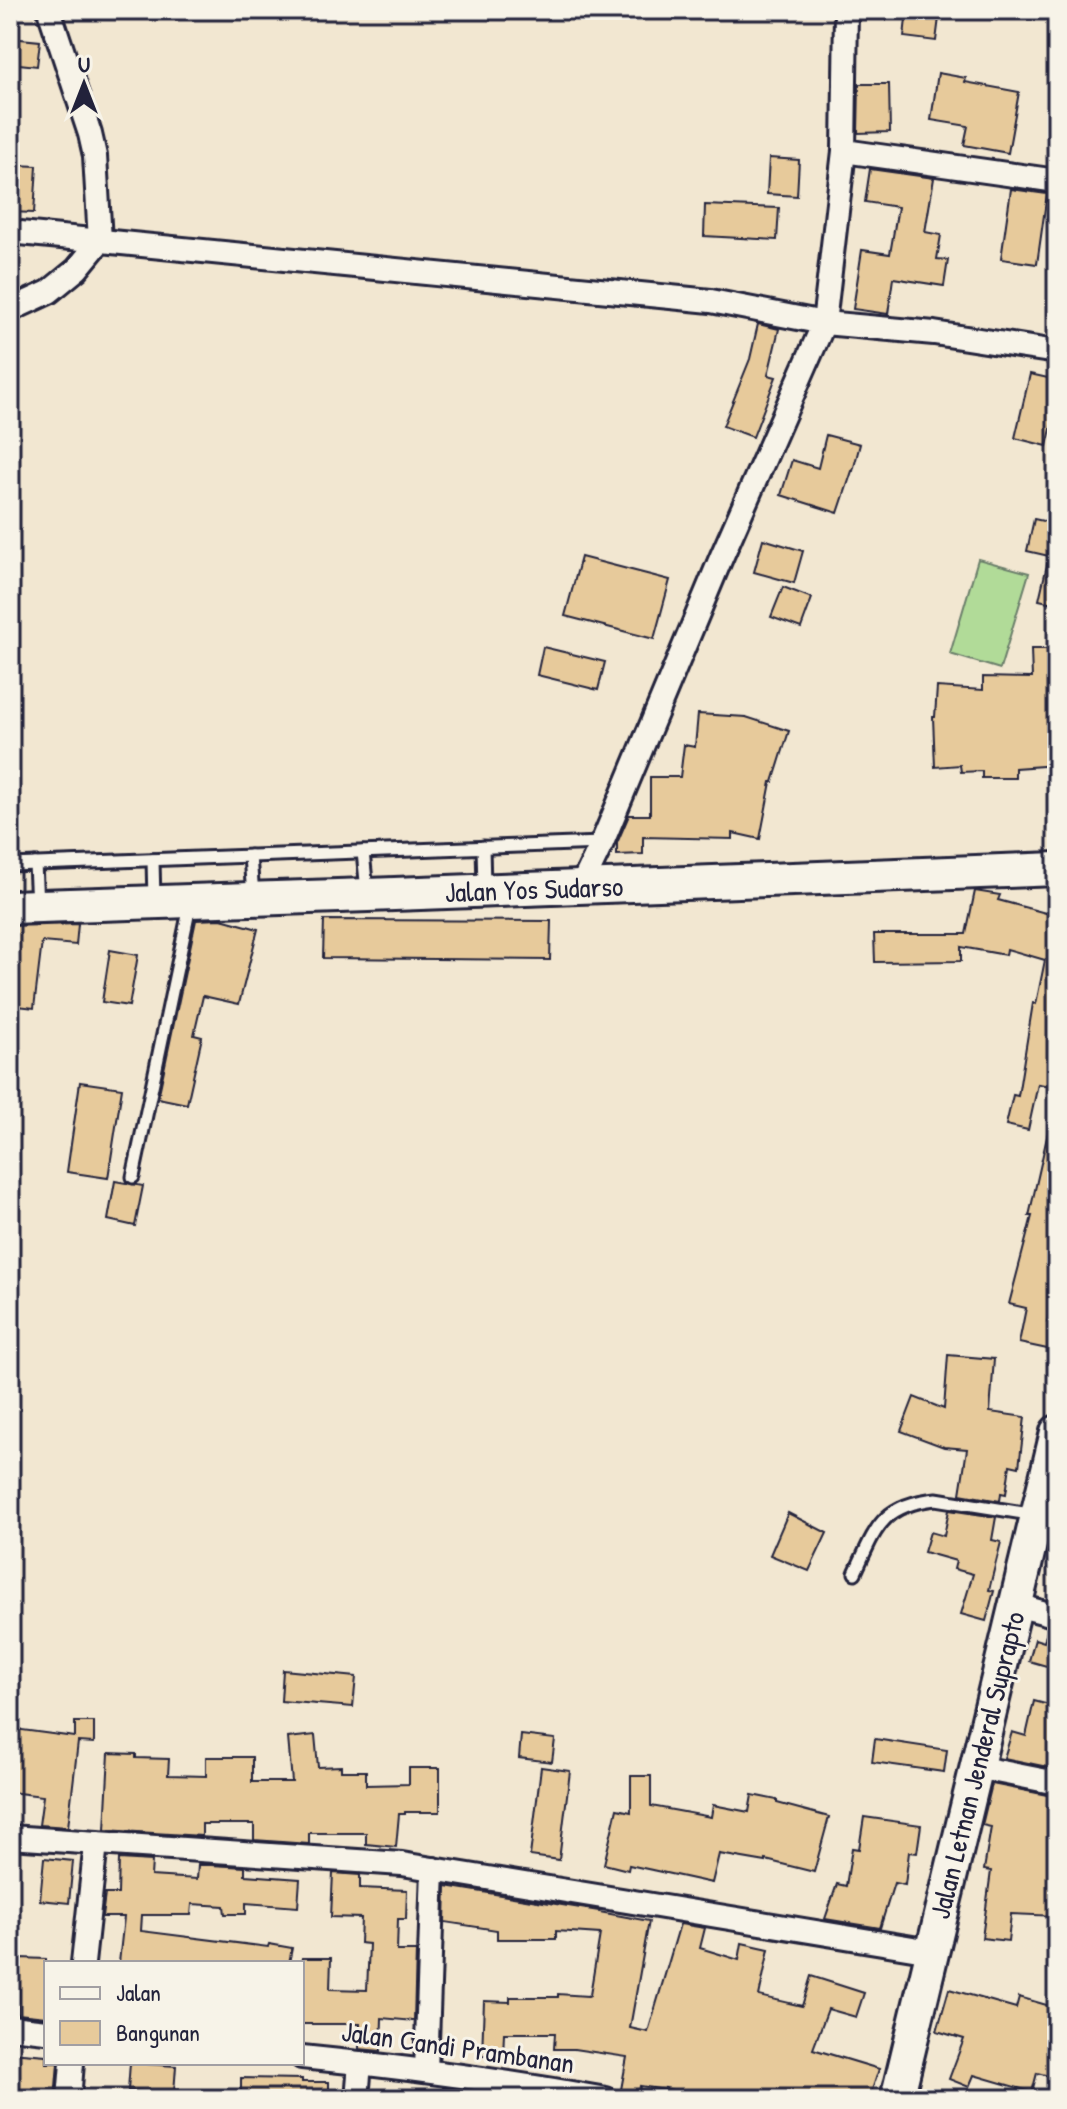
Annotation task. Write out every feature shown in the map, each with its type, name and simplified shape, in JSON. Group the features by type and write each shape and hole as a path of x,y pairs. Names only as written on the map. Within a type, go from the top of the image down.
{"main road":[{"name":"Jalan Yos Sudarso","path":"23,906 1057,869"},
{"name":"Jalan Letnan Jenderal Suprapto","path":"902,2098 931,1951 1037,1515 1052,1468 1057,1432"}],"street":[{"path":"10,310 49,292 77,269 100,241 95,156 49,10"},
{"path":"581,887 824,323 844,151 846,10"},
{"path":"844,151 1057,181"},
{"path":"10,232 711,301 824,323 934,333 1057,352"},
{"path":"1016,1605 1057,1616"},
{"path":"976,1767 1057,1783"},
{"path":"10,1837 402,1864 931,1951"},
{"path":"83,1961 96,1843"},
{"path":"426,2071 433,1869"},
{"path":"10,2027 44,2031"},
{"name":"Jalan Candi Prambanan","path":"304,2057 524,2084 606,2099"},
{"path":"357,2099 360,2063"},
{"path":"69,2099 72,2065"}],"lane":[{"path":"10,865 602,843"},
{"path":"483,847 484,891"},
{"path":"363,852 368,895"},
{"path":"250,856 253,899"},
{"path":"153,860 154,902"},
{"path":"23,906 35,864"},
{"path":"133,1177 191,901"},
{"path":"855,1573 874,1532 886,1516 902,1507 936,1499 1037,1515"}],"green space":[{"path":"978,559 1029,573 1000,669 950,654"}],"building":[{"path":"907,10 940,10 936,41 904,37"},
{"path":"10,38 40,41 37,66 10,63"},
{"path":"938,73 966,78 965,82 1019,92 1008,153 964,145 968,126 931,120"},
{"path":"859,84 889,84 890,132 858,133"},
{"path":"769,158 799,160 797,196 767,194"},
{"path":"15,165 37,166 34,213 11,212"},
{"path":"870,169 934,178 925,232 941,235 937,259 948,260 944,286 893,278 888,314 853,309 862,250 890,254 898,207 865,202"},
{"path":"1011,189 1047,194 1037,264 1001,259"},
{"path":"705,205 779,208 777,240 704,236"},
{"path":"758,324 779,329 768,375 776,377 753,437 723,426 750,359"},
{"path":"1030,374 1057,380 1057,403 1047,446 1015,438"},
{"path":"826,435 860,444 838,513 781,495 792,460 818,468"},
{"path":"1034,519 1057,524 1057,604 1039,600 1049,556 1027,551"},
{"path":"763,539 803,551 794,583 754,572"},
{"path":"581,557 670,580 654,639 565,616"},
{"path":"783,587 812,598 801,628 771,617"},
{"path":"543,647 605,662 598,690 537,675"},
{"path":"1031,649 1057,649 1057,765 1015,768 1015,778 982,778 982,771 961,772 960,765 935,767 933,717 937,687 983,690 983,677 1032,678"},
{"path":"698,714 746,717 789,731 771,782 760,839 733,833 733,839 643,837 643,854 617,855 617,843 629,815 650,815 650,777 680,777 684,745 695,747"},
{"path":"975,891 1000,895 998,900 1057,916 1057,989 1053,1006 1057,1007 1057,1087 1038,1084 1028,1130 1006,1125 1013,1095 1018,1096 1033,1003 1036,1004 1045,960 1007,949 1006,955 961,947 961,961 875,962 874,934 966,934"},
{"path":"221,919 258,929 239,1004 203,996 194,1035 202,1037 187,1104 158,1098 196,920"},
{"path":"324,920 551,921 550,960 323,958"},
{"path":"78,924 76,945 42,942 34,1008 10,1005 11,926"},
{"path":"110,950 138,955 129,1006 102,1002"},
{"path":"80,1082 122,1088 108,1178 67,1172"},
{"path":"1049,1128 1057,1128 1057,1286 1047,1322 1057,1324 1052,1350 1019,1343 1026,1308 1009,1304 1032,1216 1029,1216"},
{"path":"115,1181 143,1186 135,1226 108,1220"},
{"path":"948,1355 994,1359 990,1412 1025,1417 1019,1467 1010,1465 1006,1494 1001,1493 1000,1501 960,1494 967,1449 944,1447 901,1431 914,1397 944,1409"},
{"path":"949,1510 996,1517 992,1540 1001,1542 989,1590 994,1591 986,1621 961,1614 973,1574 954,1569 956,1561 924,1552 930,1532 944,1536"},
{"path":"788,1513 827,1533 809,1571 770,1555"},
{"path":"1048,1628 1057,1630 1057,1669 1029,1661 1035,1639 1044,1642"},
{"path":"283,1670 356,1677 353,1707 281,1701"},
{"path":"1034,1701 1057,1707 1057,1769 1004,1758 1012,1732 1026,1736"},
{"path":"75,1722 94,1722 94,1743 78,1742 68,1827 39,1825 43,1796 10,1792 15,1729 75,1737"},
{"path":"315,1735 318,1767 341,1766 341,1771 366,1771 366,1785 409,1784 409,1768 440,1768 440,1812 399,1814 396,1847 366,1844 366,1833 309,1833 309,1844 254,1840 254,1824 202,1824 202,1836 105,1830 109,1753 169,1759 168,1775 206,1776 206,1757 252,1757 252,1782 292,1782 288,1738"},
{"path":"521,1735 555,1739 552,1762 519,1758"},
{"path":"875,1739 947,1750 944,1772 872,1762"},
{"path":"541,1767 570,1771 559,1860 530,1856"},
{"path":"631,1776 651,1776 651,1806 711,1817 713,1805 749,1812 752,1795 829,1817 814,1872 766,1860 719,1854 712,1883 629,1865 628,1870 604,1864 617,1809 631,1812"},
{"path":"992,1784 1057,1797 1054,1829 1057,1830 1057,1916 1011,1914 1008,1941 982,1938 991,1871 984,1870 991,1827 982,1825"},
{"path":"864,1817 921,1825 917,1853 909,1852 905,1885 894,1883 880,1928 825,1919 837,1884 846,1886 852,1848 859,1849"},
{"path":"44,1858 73,1861 69,1903 40,1900"},
{"path":"119,1859 152,1861 151,1876 197,1879 198,1865 211,1865 245,1867 245,1875 300,1879 298,1907 246,1903 246,1914 225,1914 224,1906 192,1904 191,1915 142,1915 141,1931 292,1948 289,1961 119,1961 124,1917 102,1917 105,1894 118,1894"},
{"path":"333,1873 360,1875 360,1888 407,1890 406,1919 398,1919 397,1951 416,1951 414,2021 382,2018 381,2051 359,2049 360,2024 304,2024 302,1958 331,1958 330,1989 367,1990 369,1944 360,1943 361,1918 331,1917"},
{"path":"446,1886 649,1921 630,2028 648,2032 680,1924 705,1928 700,1948 739,1960 742,1943 769,1949 759,1996 802,2006 811,1976 864,1993 856,2017 828,2009 813,2049 879,2069 869,2099 793,2099 775,2092 772,2099 709,2099 665,2088 640,2086 638,2098 620,2095 627,2057 554,2049 555,2033 504,2033 503,2056 482,2055 484,2001 510,2002 510,1997 558,1997 558,1994 590,1995 600,1934 556,1931 556,1939 497,1939 497,1930 445,1922"},
{"path":"20,1958 46,1959 44,2017 18,2014"},
{"path":"949,1989 1016,2008 1019,1997 1057,2008 1057,2078 1037,2073 1032,2092 974,2075 969,2087 949,2079 964,2039 937,2031"},
{"path":"10,2052 44,2055 44,2065 58,2065 55,2099 10,2099"},
{"path":"130,2065 176,2066 174,2093 128,2090"},
{"path":"241,2078 329,2082 329,2099 241,2099"},
{"path":"443,2088 472,2092 471,2099 442,2099"}]}
